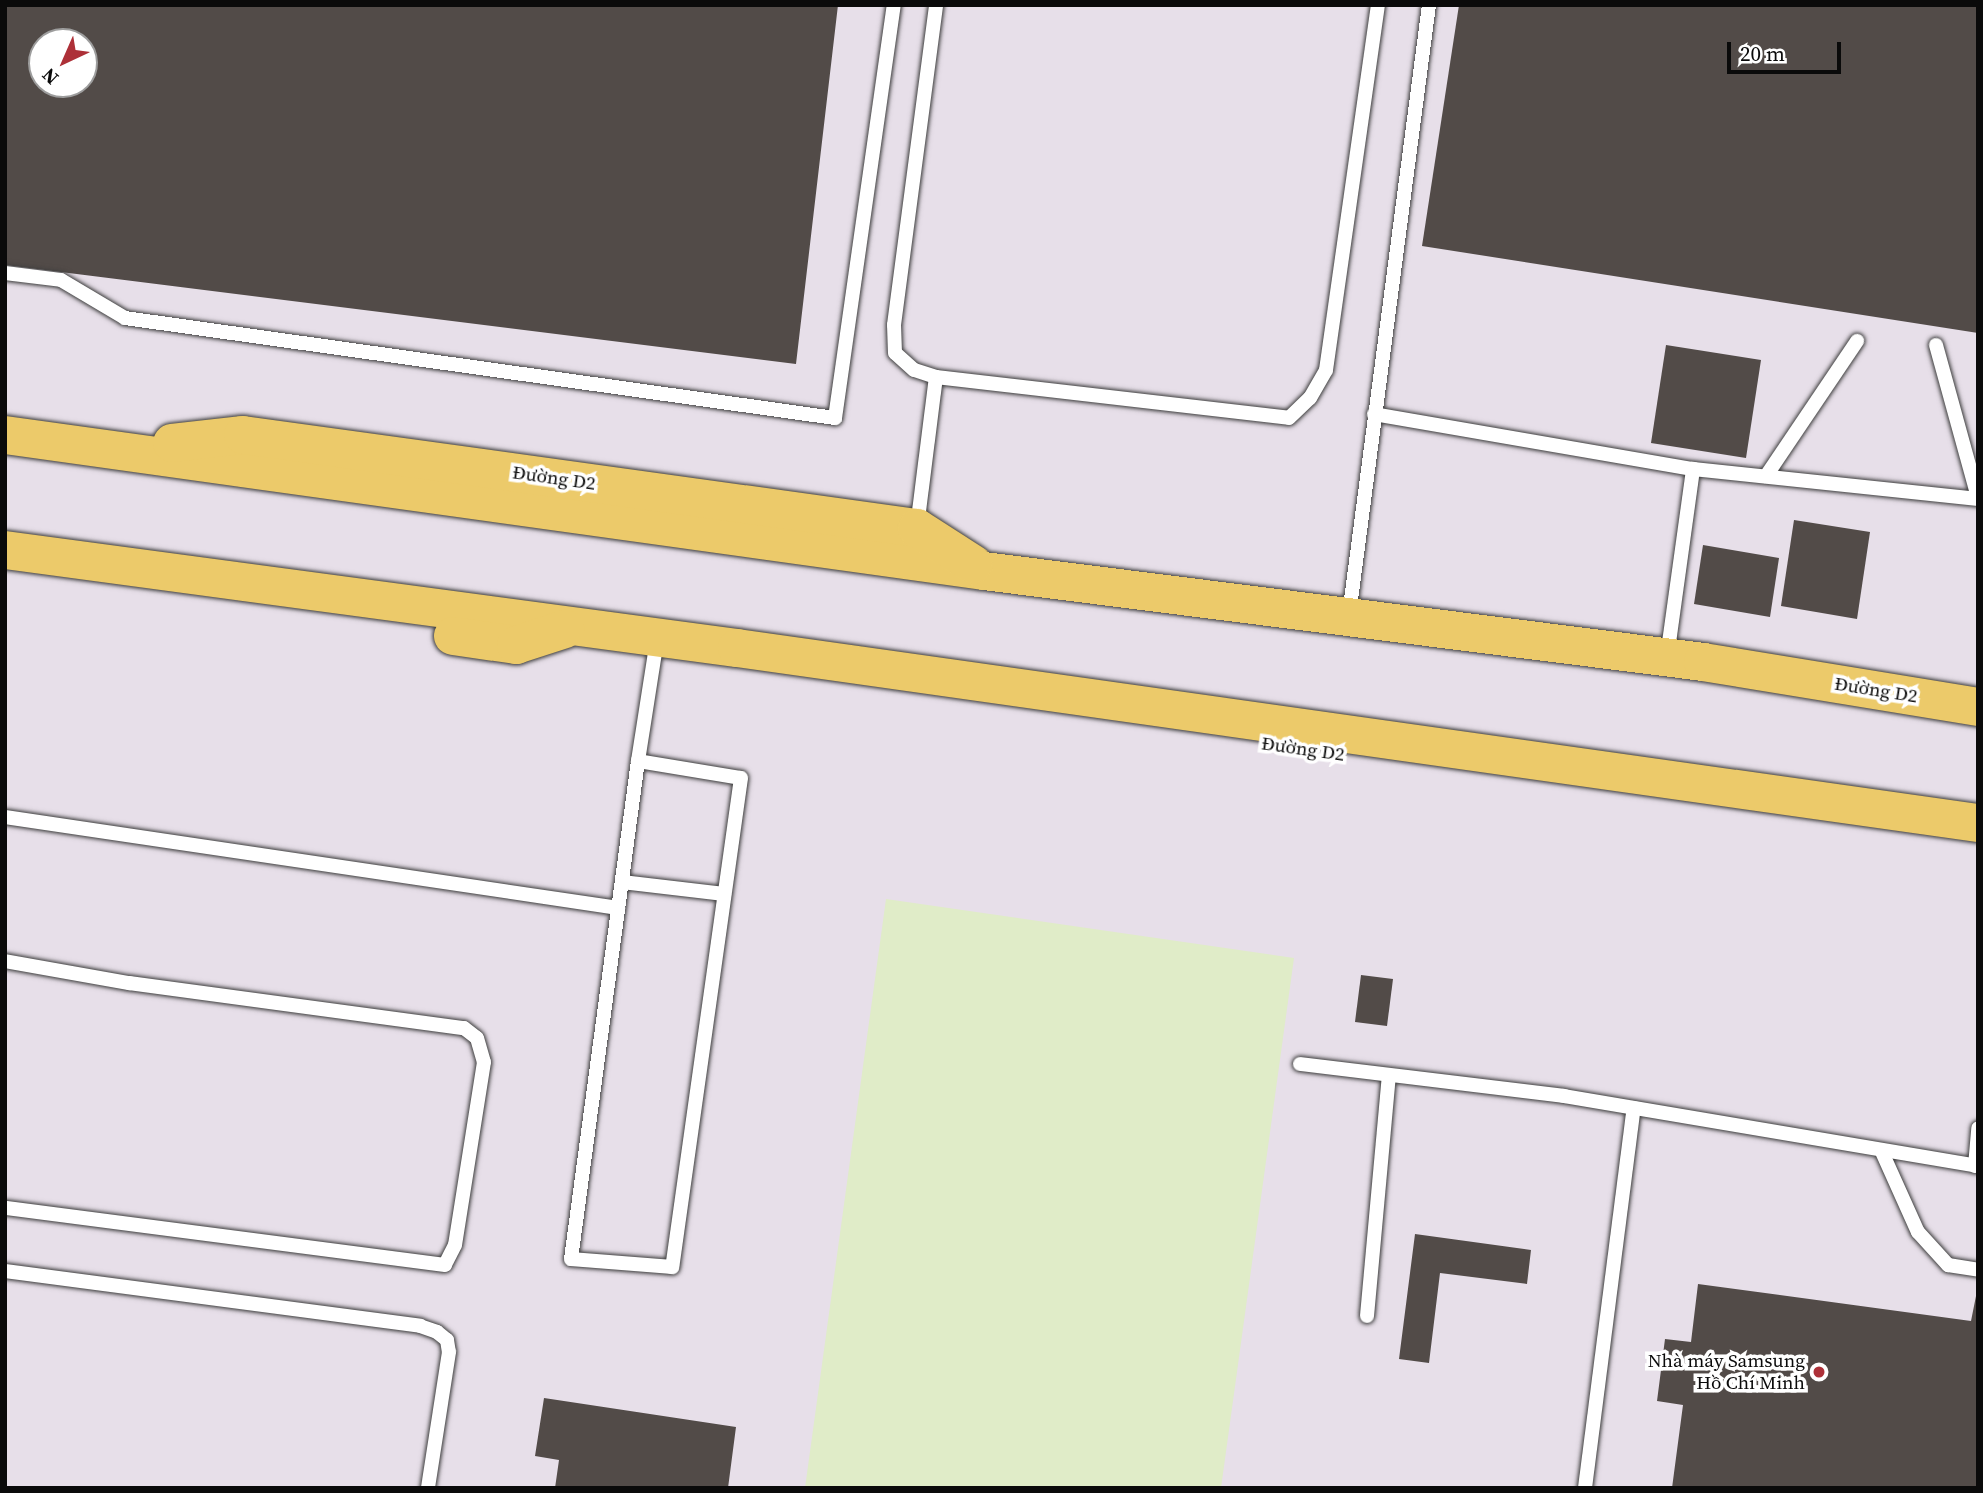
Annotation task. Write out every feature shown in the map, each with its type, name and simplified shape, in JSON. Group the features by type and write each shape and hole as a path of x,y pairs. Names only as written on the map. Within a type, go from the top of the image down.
{"main road":[{"name":"Đường D2","path":"5,435 984,571 1349,615 1667,658 1978,706"},
{"name":"Đường D2","path":"113,450 243,435 917,528 984,571"},
{"name":"Đường D2","path":"5,551 737,648 1978,823"}],"lane":[{"path":"5,273 61,280 125,318 835,418 894,5"},
{"path":"936,5 894,325 895,353 914,370 936,377 1289,418 1310,398 1326,370 1378,5"},
{"path":"1349,615 1429,5"},
{"path":"1766,476 1857,341"},
{"path":"1374,414 1693,468 1978,498 1936,345"},
{"path":"917,528 936,377"},
{"path":"1667,658 1693,468"},
{"path":"638,761 740,778 672,1267 571,1259 638,761 657,637"},
{"path":"5,817 618,908"},
{"path":"622,883 724,894"},
{"path":"5,961 129,983 464,1028 477,1038 484,1062 455,1245 445,1265 5,1208"},
{"path":"1300,1064 1634,1108 1976,1166 1978,1128"},
{"path":"1367,1316 1389,1076"},
{"path":"1585,1488 1634,1108"},
{"path":"1882,1152 1919,1232 1948,1265 1978,1270"},
{"path":"5,1271 420,1326 437,1332 447,1340 449,1352 428,1488"}],"shaded area":[{"path":"5,5 1978,5 1978,1488 5,1488"}],"green space":[{"path":"886,899 1294,958 1221,1488 805,1488"}],"building":[{"path":"5,5 838,5 796,364 5,265"},
{"path":"1459,5 1978,5 1978,333 1422,246"},
{"path":"1666,345 1761,360 1746,458 1651,443"},
{"path":"1794,520 1870,532 1857,619 1781,606"},
{"path":"1703,545 1779,558 1770,617 1694,604"},
{"path":"1361,975 1393,979 1387,1026 1355,1022"},
{"path":"1415,1234 1531,1250 1527,1284 1440,1273 1429,1363 1399,1359"},
{"name":"Nhà máy Samsung Hồ Chí Minh","path":"1698,1284 1971,1321 1978,1286 1978,1488 1672,1488 1683,1405 1657,1401 1665,1339 1691,1342"},
{"path":"544,1398 736,1427 728,1488 555,1488 559,1460 535,1456"}],"place":[{"name":"Nhà máy Samsung Hồ Chí Minh","path":"1819,1372"}]}
